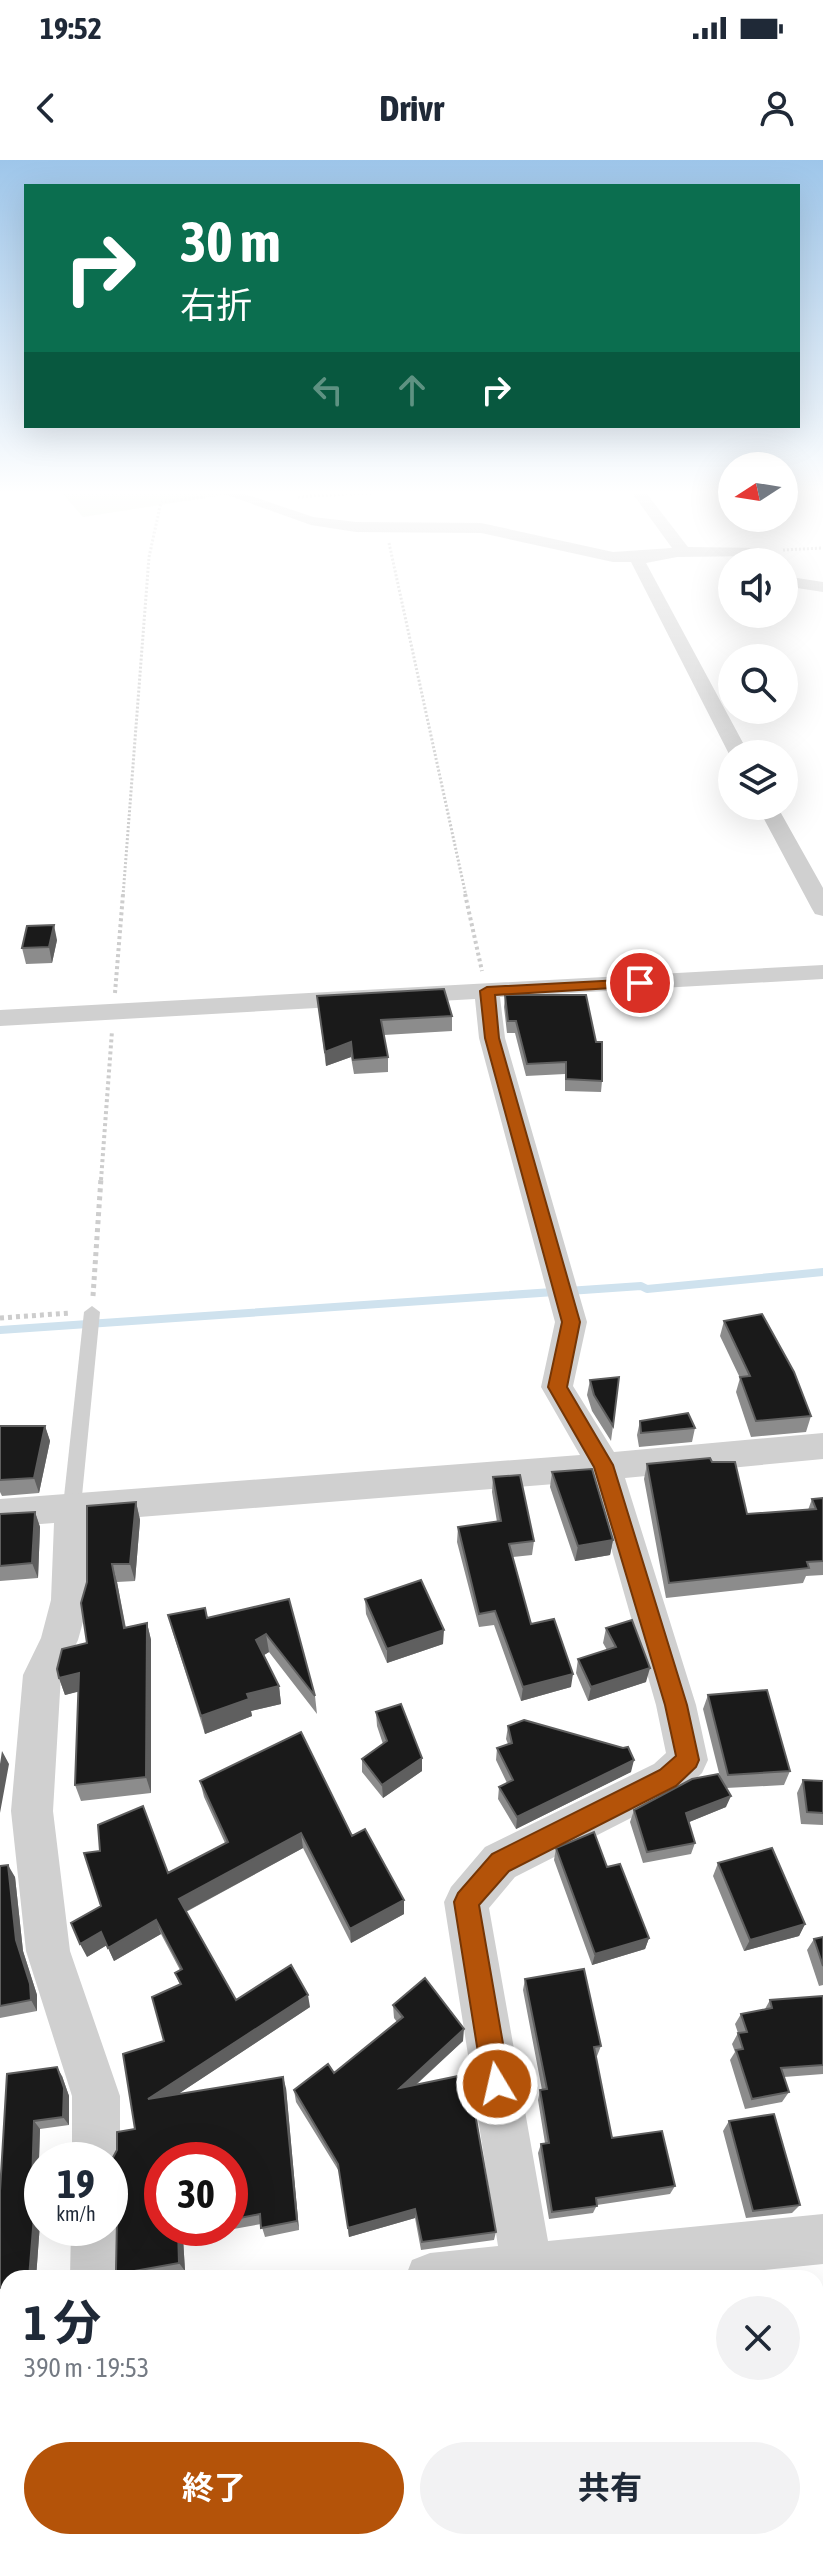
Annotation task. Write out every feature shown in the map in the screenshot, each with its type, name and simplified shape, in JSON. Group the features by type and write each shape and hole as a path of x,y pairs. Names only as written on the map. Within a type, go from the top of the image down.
{"street":[{"path":"658,602 732,740"},
{"path":"775,820 823,909"},
{"path":"0,1018 823,972"},
{"path":"487,991 492,1038 571,1322 557,1387 604,1465 676,1705 688,1760 668,1778 500,1862 466,1902 527,2270"},
{"path":"0,1513 479,1478 823,1446"},
{"path":"72,1506 70,1600 59,1640 42,1675 32,1811 48,1951 96,2096 96,2142"},
{"path":"554,2270 823,2239"},
{"path":"95,2270 96,2246"}],"lane":[{"path":"72,1506 92,1312"}],"path":[{"path":"0,1318 92,1312 145,602"},
{"path":"402,602 487,991"}],"building":[{"path":"54,925 49,947 22,948 27,926"},
{"path":"444,989 452,1016 381,1020 388,1057 353,1060 351,1042 325,1052 317,996"},
{"path":"505,995 586,995 596,1042 602,1042 602,1081 566,1079 566,1062 527,1064 516,1021 508,1021"},
{"path":"762,1314 794,1372 811,1416 756,1421 740,1377 750,1376 724,1321"},
{"path":"619,1377 613,1426 594,1395 590,1380"},
{"path":"688,1413 695,1428 641,1433 640,1421"},
{"path":"0,1426 45,1426 34,1478 0,1480"},
{"path":"710,1458 712,1462 735,1462 747,1514 816,1509 812,1499 823,1498 823,1561 807,1562 809,1568 669,1583 647,1464"},
{"path":"592,1469 613,1540 578,1546 552,1472"},
{"path":"520,1475 534,1541 509,1544 531,1624 554,1619 573,1674 523,1687 495,1611 479,1614 458,1527 501,1521 493,1477"},
{"path":"136,1502 130,1564 112,1564 124,1628 147,1623 146,1777 75,1785 79,1673 59,1678 57,1669 62,1649 87,1643 81,1603 87,1582 87,1506"},
{"path":"35,1512 32,1563 0,1566 0,1514"},
{"path":"421,1580 444,1630 387,1649 365,1599"},
{"path":"289,1599 315,1696 266,1634 256,1640 279,1686 247,1694 249,1699 201,1716 168,1615 205,1608 207,1618"},
{"path":"632,1620 650,1668 591,1687 578,1659 616,1647 606,1628"},
{"path":"767,1690 790,1771 728,1775 708,1695"},
{"path":"401,1704 422,1758 382,1785 362,1759 387,1741 376,1712"},
{"path":"524,1720 628,1747 634,1760 517,1817 499,1787 513,1780 497,1748 512,1743 508,1726"},
{"path":"301,1732 352,1836 365,1829 404,1900 350,1929 301,1833 179,1899 236,2000 291,1965 308,1995 148,2099 283,2077 297,2221 261,2228 260,2214 248,2216 248,2142 144,2142 144,2246 178,2246 179,2263 140,2270 116,2270 116,2246 128,2246 128,2142 117,2142 117,2132 135,2129 123,2054 164,2041 152,1997 181,1984 175,1973 182,1969 156,1920 108,1948 101,1932 80,1944 71,1923 101,1906 84,1853 100,1851 98,1825 143,1806 168,1873 228,1842 200,1781"},
{"path":"718,1774 731,1796 686,1813 695,1843 647,1852 634,1810 692,1779"},
{"path":"803,1780 823,1781 823,1813 807,1812"},
{"path":"594,1832 607,1867 620,1864 649,1938 595,1954 556,1848"},
{"path":"772,1848 805,1924 750,1940 718,1863"},
{"path":"8,1865 16,1940 30,1984 31,2000 0,2006 0,1866"},
{"path":"823,1937 823,1966 814,1939"},
{"path":"584,1969 601,2046 594,2047 612,2138 662,2131 675,2186 596,2198 597,2206 552,2212 541,2144 549,2143 540,2090 547,2089 525,1979"},
{"path":"425,1978 464,2029 400,2088 468,2074 496,2232 422,2242 415,2209 348,2228 338,2164 294,2090 328,2064 334,2073 403,2017 393,2005"},
{"path":"823,1996 823,2065 781,2068 789,2092 752,2099 736,2050 743,2049 738,2033 747,2032 741,2014 772,2008 770,2000"},
{"path":"57,2067 64,2088 63,2117 34,2121 33,2142 24,2142 24,2246 32,2246 30,2270 0,2270 0,2191 7,2074"},
{"path":"774,2114 800,2205 753,2211 729,2121"}],"waterway":[{"path":"0,1330 641,1286 647,1289 823,1272"}],"route":[{"path":"497,2084 466,1902 500,1862 668,1778 688,1760 676,1705 604,1465 557,1387 571,1322 492,1038 487,991 640,983"}]}
